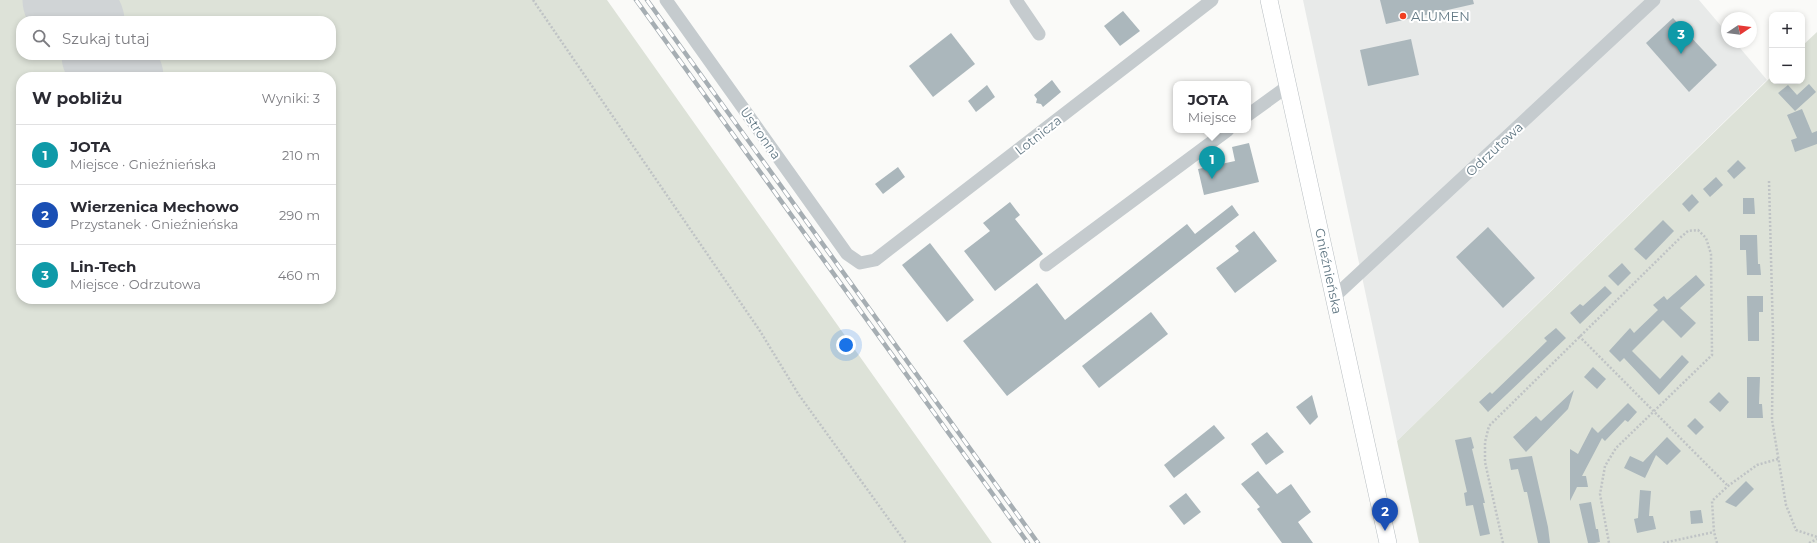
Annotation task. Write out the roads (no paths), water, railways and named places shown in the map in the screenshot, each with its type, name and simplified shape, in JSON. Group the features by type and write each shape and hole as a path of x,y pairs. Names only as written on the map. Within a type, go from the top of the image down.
{"main road":[{"name":"Gnieźnieńska","path":"1269,0 1388,543"}],"street":[{"name":"Ustronna","path":"666,0 847,254 860,263"},
{"path":"1016,0 1039,34"},
{"name":"Lotnicza","path":"860,263 875,260 1212,0"},
{"name":"Odrzutowa","path":"1334,297 1654,0"},
{"path":"1251,113 1288,86"},
{"path":"1046,265 1224,133"}],"railway":[{"path":"636,0 1028,543"},
{"path":"647,0 1038,543"}],"place":[{"name":"ALUMEN","path":"1403,16"},
{"name":"Lin-Tech","path":"1681,54"},
{"name":"JOTA","path":"1212,179"},
{"name":"Wierzenica Mechowo","path":"1385,531"}]}
